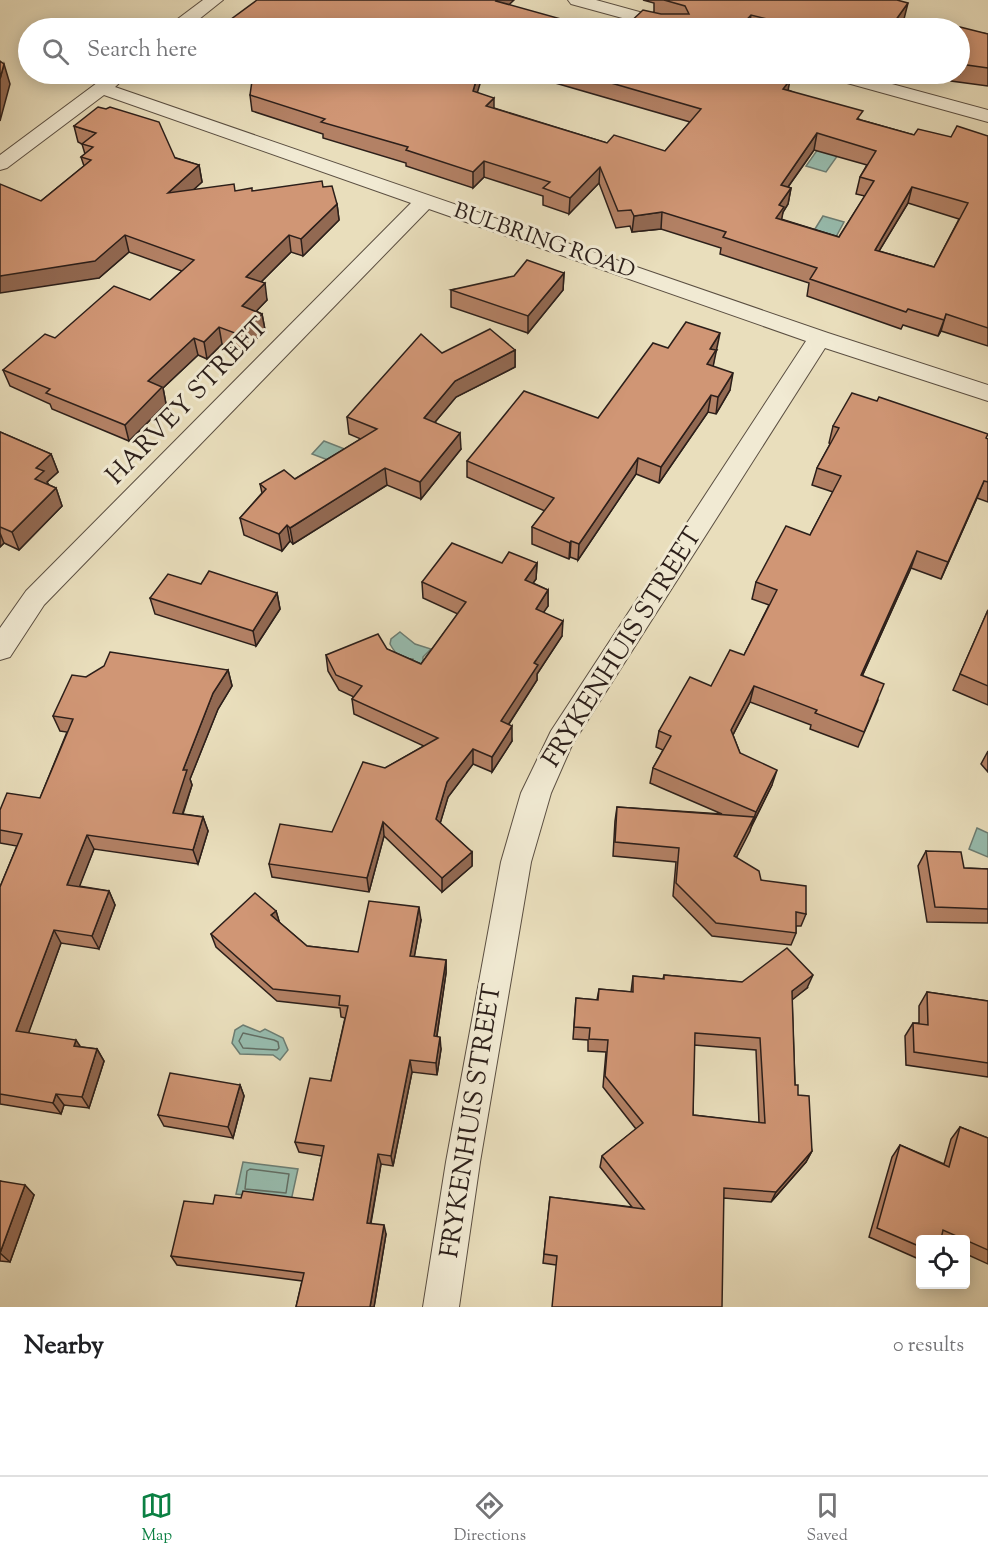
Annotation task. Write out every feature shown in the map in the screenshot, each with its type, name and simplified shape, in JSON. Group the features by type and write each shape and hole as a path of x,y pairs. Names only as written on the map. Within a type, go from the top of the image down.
{"street":[{"path":"190,18 214,0"},
{"path":"577,0 641,18"},
{"path":"0,164 106,84"},
{"path":"873,84 988,116"},
{"name":"BULBRING ROAD","path":"100,88 820,338 988,393"},
{"name":"HARVEY STREET","path":"0,649 35,598 425,201"},
{"name":"FRYKENHUIS STREET","path":"441,1307 463,1162 516,862 536,793 561,739 820,338"}],"water":[{"path":"818,149 838,155 826,172 806,166"},
{"path":"823,216 844,222 830,248 810,237"},
{"path":"324,441 355,453 344,466 312,454"},
{"path":"400,632 415,644 431,649 423,657 423,665 414,667 413,659 402,657 392,648 391,639"},
{"path":"977,828 988,833 988,857 969,849"},
{"path":"243,1025 260,1032 265,1029 283,1038 288,1050 280,1060 273,1055 240,1054 232,1043 235,1030"},
{"path":"243,1162 298,1169 291,1201 236,1194"}],"building":[{"path":"257,0 497,0 557,18 233,18"},
{"path":"664,0 897,0 908,3 897,18 763,18 751,15 748,18 635,18 643,10 661,14 689,14 685,6"},
{"path":"970,30 988,34 988,68 970,65"},
{"path":"0,61 4,64 0,79"},
{"path":"252,84 475,84 473,91 494,98 486,106 607,143 614,135 665,151 701,109 615,84 787,84 783,89 863,111 857,119 914,135 918,129 951,137 957,126 988,136 988,328 946,314 944,320 908,309 906,312 810,279 817,268 723,237 726,232 662,212 634,216 631,210 618,211 600,167 570,198 543,188 550,182 484,161 473,172 406,150 408,147 321,122 325,119 250,95","holes":["817,133 876,151 860,177 874,181 839,237 776,218 784,207 779,205 791,188 781,185","912,187 968,203 934,267 875,250"]},
{"path":"98,107 106,109 110,107 159,122 175,158 199,165 168,193 234,184 235,191 252,188 252,191 322,181 323,187 332,186 337,204 301,239 289,235 246,277 265,283 242,306 262,314 240,335 219,327 204,342 194,338 148,381 162,387 125,425 46,393 50,389 3,370 45,334 55,338 114,286 150,300 194,260 125,235 95,261 0,276 0,184 41,201 91,160 81,157 93,147 82,144 96,133 74,126"},
{"path":"527,260 564,273 528,316 451,290 514,276"},
{"path":"686,322 720,333 710,349 716,350 707,364 733,373 718,397 711,395 661,467 638,458 579,544 571,541 570,543 532,527 554,498 467,461 524,391 598,418 653,343 668,348"},
{"path":"490,329 515,350 455,381 424,418 460,433 420,482 385,468 290,528 287,525 279,534 240,518 266,489 260,484 284,470 295,479 377,429 347,417 421,334 442,353"},
{"path":"852,393 877,401 879,397 988,434 986,438 988,439 988,482 984,481 948,562 917,551 861,675 884,684 864,732 815,713 817,710 754,686 731,730 740,753 777,770 756,812 653,768 671,736 659,731 690,677 711,686 730,650 744,655 777,590 756,582 786,526 810,535 841,476 817,468 839,428 833,426"},
{"path":"0,432 51,454 36,468 44,471 35,479 56,488 12,532 0,527"},
{"path":"452,543 502,563 509,552 537,563 525,580 548,590 536,609 563,621 534,663 538,665 501,721 512,726 492,757 473,749 447,782 436,819 472,852 442,878 383,822 367,878 269,864 280,824 332,832 363,762 385,768 438,738 352,699 362,686 336,675 326,655 378,634 387,649 421,664 466,602 422,582"},
{"path":"209,571 277,593 253,631 150,598 168,574 201,584"},
{"path":"988,610 988,686 960,674"},
{"path":"110,652 228,670 213,693 183,770 187,770 173,813 203,817 193,850 87,835 67,885 109,891 92,936 54,930 16,1031 76,1040 74,1046 97,1049 82,1097 56,1094 53,1103 0,1094 0,887 22,834 0,830 0,810 7,793 40,798 73,719 53,716 72,675 86,677 104,666"},
{"path":"617,807 754,817 734,856 759,871 761,880 806,886 806,914 796,912 796,933 716,923 676,883 679,848 615,842"},
{"path":"926,851 961,852 964,868 988,869 988,909 935,907"},
{"path":"255,893 276,911 271,915 307,946 358,952 369,901 419,907 410,956 446,960 434,1036 440,1037 436,1063 410,1060 391,1156 378,1154 367,1223 384,1225 370,1307 296,1307 304,1273 171,1256 184,1201 213,1204 215,1195 241,1198 243,1191 313,1200 324,1146 295,1142 310,1078 331,1081 348,1006 339,1005 340,996 273,989 211,934"},
{"path":"787,948 813,975 792,991 795,1085 798,1085 798,1095 809,1096 812,1151 776,1192 724,1188 722,1307 552,1307 557,1256 544,1254 550,1197 644,1209 602,1156 643,1123 605,1076 608,1040 589,1039 590,1028 574,1027 576,998 598,1000 599,989 633,992 633,976 664,979 664,975 742,982","holes":["695,1033 760,1038 765,1123 693,1115"]},
{"path":"927,992 988,1001 988,1063 914,1052 913,1023 928,1025"},
{"path":"170,1073 240,1085 228,1127 158,1115"},
{"path":"960,1127 988,1138 988,1250 970,1242 970,1235 954,1235 943,1230 942,1235 916,1235 916,1245 877,1228 900,1145 949,1167"},
{"path":"0,1181 25,1185 0,1253"}]}
